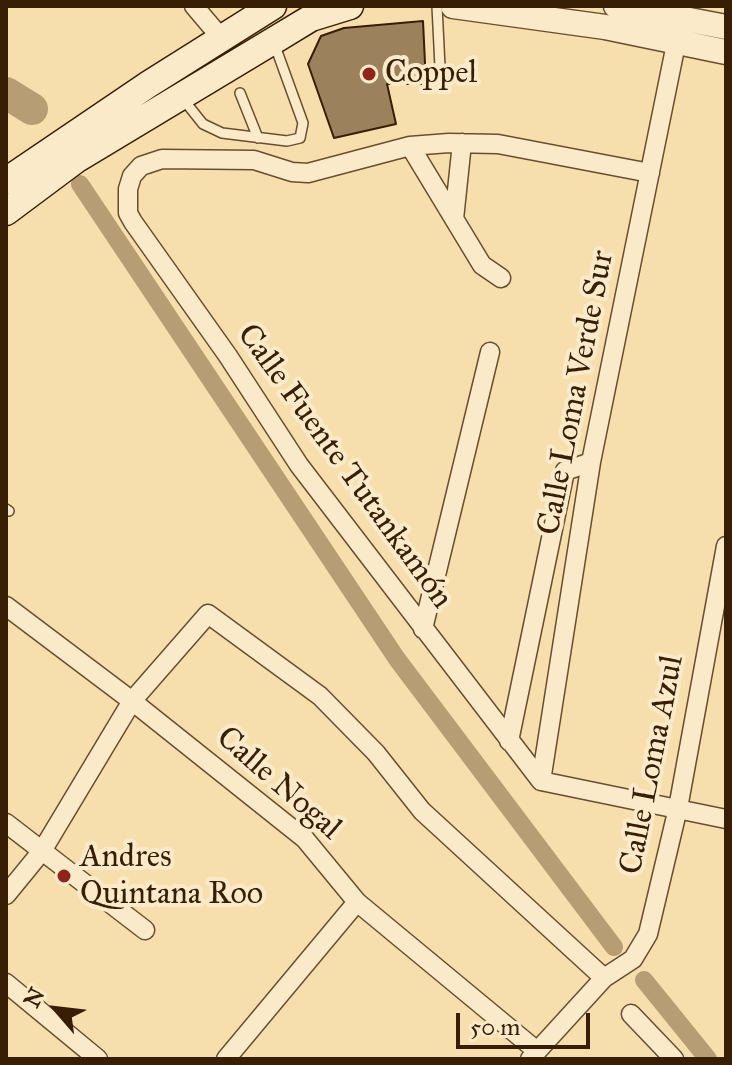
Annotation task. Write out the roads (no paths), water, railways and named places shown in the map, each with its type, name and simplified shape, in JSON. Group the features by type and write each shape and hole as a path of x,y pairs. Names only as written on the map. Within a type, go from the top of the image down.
{"main road":[{"path":"6,181 149,84 273,6"},
{"path":"6,212 77,159 311,18 350,6"}],"street":[{"path":"194,6 222,39"},
{"path":"453,6 681,18 726,27"},
{"path":"611,13 677,43 726,52"},
{"name":"Calle Loma Verde Sur","path":"541,781 591,462 681,18"},
{"path":"454,219 462,143"},
{"path":"501,278 482,265 410,146 498,144 650,173"},
{"name":"Calle Fuente Tutankamón","path":"410,146 308,173 292,172 254,160 162,159 141,166 132,176 128,213 228,356 299,465 541,781"},
{"path":"423,629 490,352"},
{"path":"509,741 565,471 591,462"},
{"name":"Calle Loma Azul","path":"534,1055 604,978 633,959 648,934 678,808 726,546"},
{"name":"Calle Nogal","path":"6,606 132,701 305,839 357,902 534,1055"},
{"path":"6,895 42,851 132,701 208,614 320,696 376,753 422,811 604,978"},
{"path":"541,781 726,819"},
{"path":"6,823 145,930"},
{"path":"226,1059 357,902"},
{"path":"6,983 98,1059"},
{"path":"631,1014 667,1056"}],"lane":[{"path":"437,6 440,67"},
{"path":"182,96 196,117 222,133 294,141 300,138 303,123 273,41"},
{"path":"240,93 258,138"}],"waterway":[{"path":"6,93 32,109"},
{"path":"80,184 397,659 614,947"},
{"path":"644,980 708,1059"}],"place":[{"name":"Coppel","path":"369,74"},
{"name":"Andres Quintana Roo","path":"64,876"}]}
